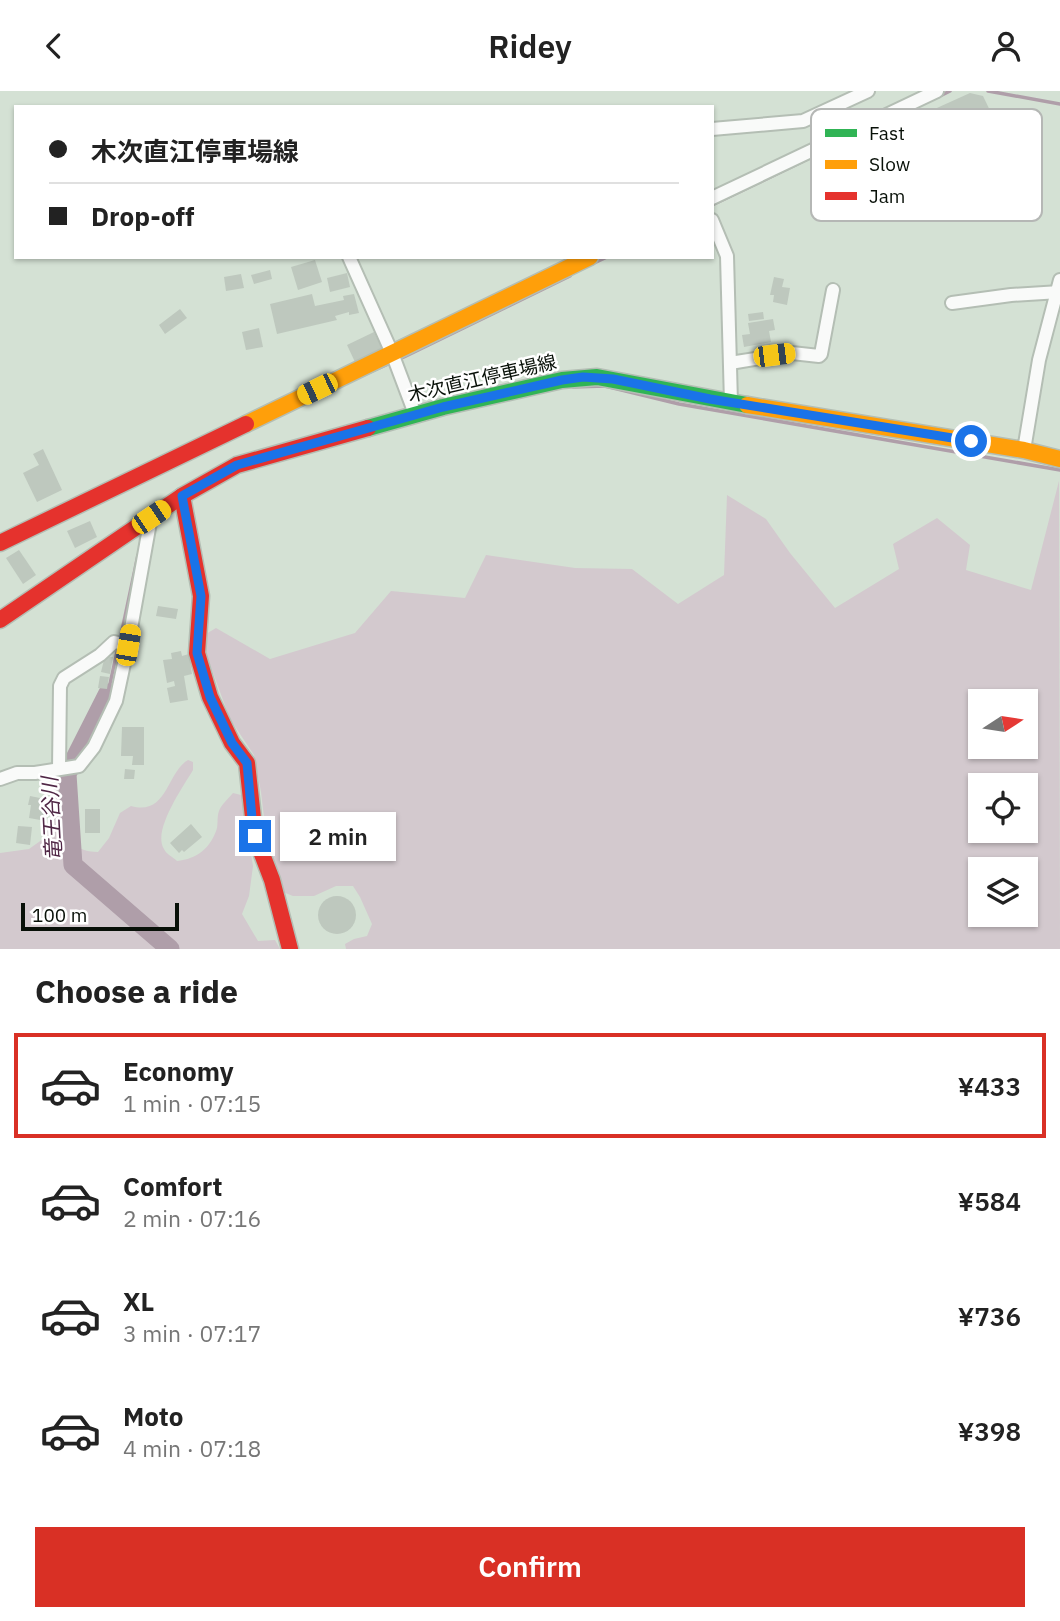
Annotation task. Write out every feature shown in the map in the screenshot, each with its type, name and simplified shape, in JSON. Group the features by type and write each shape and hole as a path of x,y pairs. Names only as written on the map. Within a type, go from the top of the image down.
{"main road":[{"path":"0,543 586,259"},
{"name":"木次直江停車場線","path":"0,620 182,496 237,465 415,414 562,380 597,377 731,403 1024,450 1060,459"},
{"path":"182,496 201,596 197,653 210,697 232,743 247,763 255,836 272,880 290,949"}],"street":[{"path":"829,109 868,91"},
{"path":"899,109 937,91"},
{"path":"714,129 803,121 811,117"},
{"path":"714,197 811,151"},
{"path":"714,225 727,256 731,403"},
{"path":"350,259 392,353 415,414"},
{"path":"952,303 1059,288 1039,360 1024,450"},
{"path":"730,363 792,353 819,356 832,290"},
{"path":"0,779 18,773 79,766 94,747 116,701 151,517"},
{"path":"59,769 60,686 64,678 100,655 114,642 128,645"}],"shaded area":[{"path":"1059,481 1060,949 346,949 345,944 367,936 372,924 360,897 353,886 336,886 314,896 293,896 283,892 277,882 265,826 254,755 230,719 206,654 206,634 216,628 270,659 355,633 391,591 465,598 486,555 575,568 632,569 678,604 724,575 727,495 766,519 835,608 899,569 893,544 937,518 970,545 966,570 1031,590"},
{"path":"188,760 193,762 193,770 165,821 161,841 164,849 177,861 197,855 207,847 214,835 219,811 225,802 233,793 246,799 246,823 253,866 249,896 242,914 258,941 275,940 280,949 0,949 0,853 29,849 43,839 50,826 53,808 48,785 51,783 57,788 69,839 76,846 98,852 109,838 120,813 131,806 152,805"}],"building":[{"path":"970,93 983,96 989,109 935,109"},
{"path":"315,260 322,282 298,290 291,267"},
{"path":"270,270 272,279 254,284 251,275"},
{"path":"347,273 350,287 330,292 327,278"},
{"path":"241,274 244,288 226,291 224,277"},
{"path":"774,277 784,279 782,287 790,288 787,305 773,302 774,295 770,295"},
{"path":"312,294 315,306 344,300 343,296 354,294 359,313 349,315 349,312 335,316 337,320 277,334 270,304"},
{"path":"180,309 187,318 165,334 159,325"},
{"path":"763,312 764,319 749,321 748,314"},
{"path":"773,319 775,330 769,331 771,342 744,347 742,335 750,334 748,323"},
{"path":"259,328 263,347 246,350 242,332"},
{"path":"374,332 382,348 355,362 347,345"},
{"path":"43,449 62,490 37,502 23,473 39,465 33,454"},
{"path":"90,521 97,537 75,548 67,531"},
{"path":"19,550 36,575 23,584 6,558"},
{"path":"158,606 178,609 176,619 156,616"},
{"path":"181,651 182,656 189,654 192,674 184,676 188,700 170,703 167,688 175,686 174,681 167,683 163,660 172,659 171,653"},
{"path":"105,656 113,657 110,674 101,672"},
{"path":"100,676 109,677 107,689 98,688"},
{"path":"122,727 144,727 144,765 132,765 133,756 121,756"},
{"path":"125,769 135,770 134,779 124,779"},
{"path":"30,796 40,798 39,803 49,805 46,821 29,818"},
{"path":"85,809 100,809 100,833 85,833"},
{"path":"191,824 202,837 179,853 170,843"},
{"path":"18,826 32,827 30,845 16,843"},
{"path":"337,896 350,902 356,915 350,928 337,934 324,928 318,915 324,902"}],"waterway":[{"path":"938,97 950,91"},
{"path":"988,91 1060,104"},
{"path":"714,204 811,157"},
{"path":"592,264 603,259"},
{"path":"359,377 570,276"},
{"path":"573,387 605,386 679,404 1060,470"},
{"path":"120,640 138,555"},
{"path":"108,693 118,647"},
{"name":"竜王谷川","path":"108,693 67,774 73,865 170,949"}],"traffic: fast":[{"path":"368,428 443,407 562,380 597,377 747,405"}],"traffic: slow":[{"path":"246,424 586,259"},
{"path":"747,405 1024,450 1060,459"}],"traffic: jam":[{"path":"0,543 246,424"},
{"path":"0,620 182,496 237,465 368,428"},
{"path":"182,496 201,596 197,653 210,697 232,743 247,763 255,836 272,880 290,949"}],"route":[{"path":"255,836 247,763 232,743 210,697 197,653 201,596 182,496 237,465 415,414 583,377 629,381 731,403 971,441"}]}
